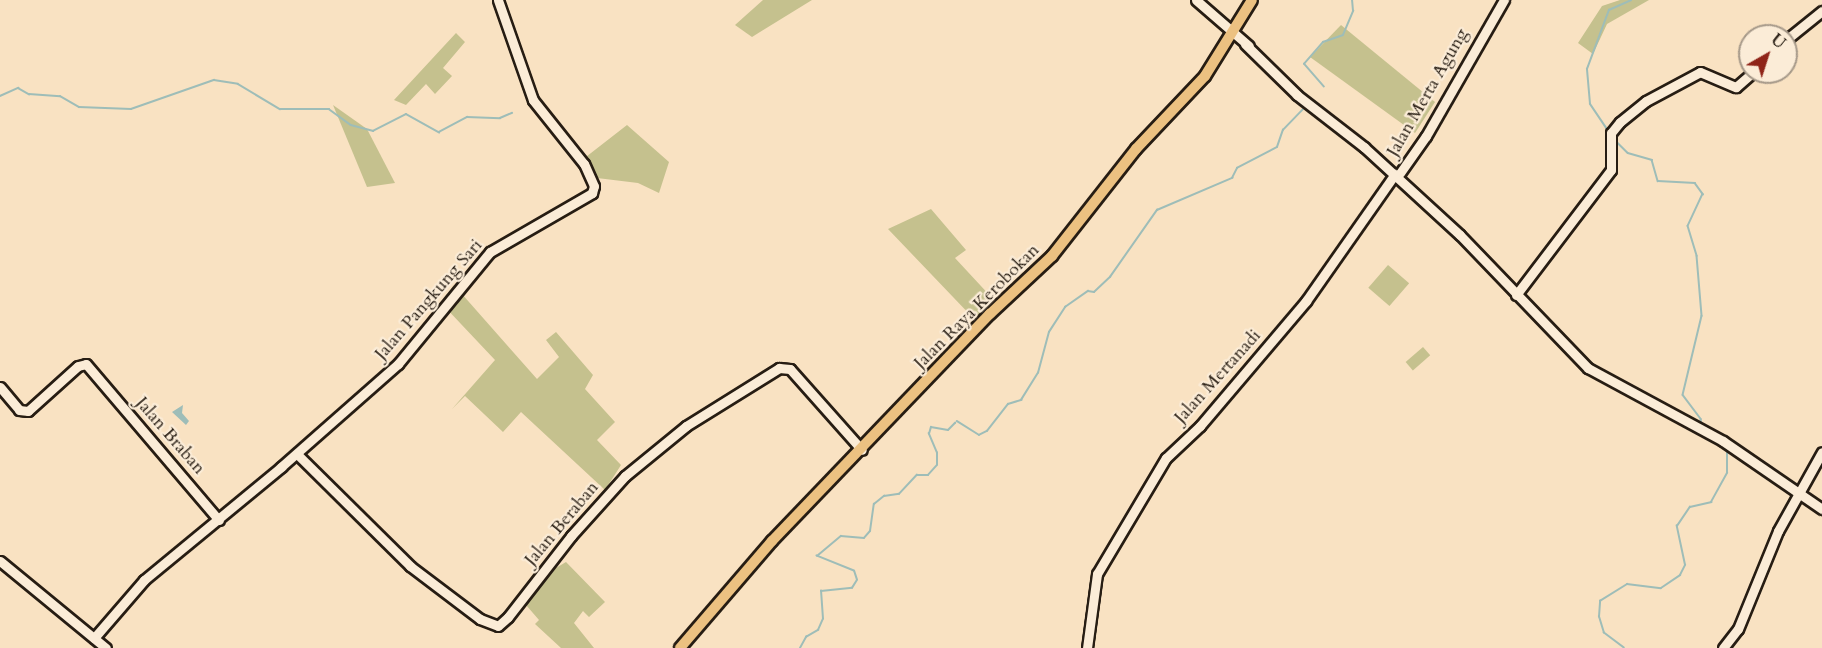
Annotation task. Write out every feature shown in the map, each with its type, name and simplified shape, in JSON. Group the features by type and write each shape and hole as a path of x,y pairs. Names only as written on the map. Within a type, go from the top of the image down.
{"main road":[{"name":"Jalan Raya Kerobokan","path":"680,648 763,550 862,450 990,314 1039,272 1136,149 1198,84 1252,0"}],"street":[{"name":"Jalan Pangkung Sari","path":"94,638 144,580 297,454 398,364 490,252 593,190 581,158 533,100 498,0"},
{"path":"1196,0 1297,95 1398,174 1595,373 1723,441 1802,493 1822,509"},
{"name":"Jalan Merta Agung","path":"1398,174 1426,136 1504,0"},
{"path":"1798,30 1822,11"},
{"path":"1219,20 1230,26 1240,21"},
{"path":"1516,295 1612,168 1611,135 1646,101 1700,72 1736,87 1739,84"},
{"name":"Jalan Mertanadi","path":"1087,648 1097,574 1166,458 1200,426 1306,301 1398,174"},
{"name":"Jalan Braban","path":"1,391 23,412 31,410 78,366 87,364 97,373 219,520"},
{"name":"Jalan Beraban","path":"297,454 410,566 480,619 498,626 625,476 682,429 779,368 790,369 862,450"},
{"path":"1723,648 1738,629 1778,531 1802,493 1822,452"},
{"path":"0,561 106,648"}],"shaded area":[{"path":"763,0 812,0 752,37 735,25"},
{"path":"1620,0 1649,0 1607,24 1593,54 1578,43 1602,6"},
{"path":"1341,25 1435,102 1415,133 1310,57"},
{"path":"456,33 465,42 443,68 452,76 435,94 426,84 406,105 394,100"},
{"path":"333,105 367,129 395,183 367,187"},
{"path":"627,125 669,162 659,193 638,183 597,178 590,185 582,160"},
{"path":"931,209 966,250 955,258 993,299 975,320 888,229"},
{"path":"1388,265 1409,283 1389,306 1368,288"},
{"path":"454,285 537,379 559,357 546,340 556,332 593,375 585,389 615,422 597,440 621,465 605,490 521,412 503,432 465,396 452,409 495,360 444,306 435,310"},
{"path":"1423,347 1430,355 1413,370 1406,362"},
{"path":"566,562 605,602 589,617 583,611 574,623 594,648 561,648 535,624 539,620 526,605 556,568"}],"water":[{"path":"183,405 182,413 189,421 186,425 172,412"}],"waterway":[{"path":"1324,87 1304,64 1323,42 1343,35 1353,11 1352,0"},
{"path":"1608,131 1590,104 1587,69 1609,10 1631,0"},
{"path":"0,96 18,88 29,94 60,96 79,107 131,109 214,80 238,84 280,109 329,109 351,125 373,131 406,114 439,132 467,117 500,118 512,113"},
{"path":"957,421 979,435 987,431 1008,404 1021,400 1038,373 1049,332 1065,307 1088,291 1094,292 1110,277 1157,210 1232,178 1237,168 1277,147 1283,130 1302,110"},
{"path":"1615,140 1628,153 1652,160 1658,181 1695,183 1703,194 1688,226 1697,256 1702,316 1683,395 1701,419 1702,426"},
{"path":"800,648 806,637 818,630 823,619 821,591 852,588 857,580 854,571 817,556 841,536 864,538 870,531 874,504 884,496 899,494 917,475 928,475 937,465 937,453 929,434 931,427 948,430 955,423"},
{"path":"1624,648 1604,633 1599,617 1600,601 1627,584 1661,588 1680,575 1685,565 1677,526 1690,507 1711,502 1727,473 1727,450"}]}
